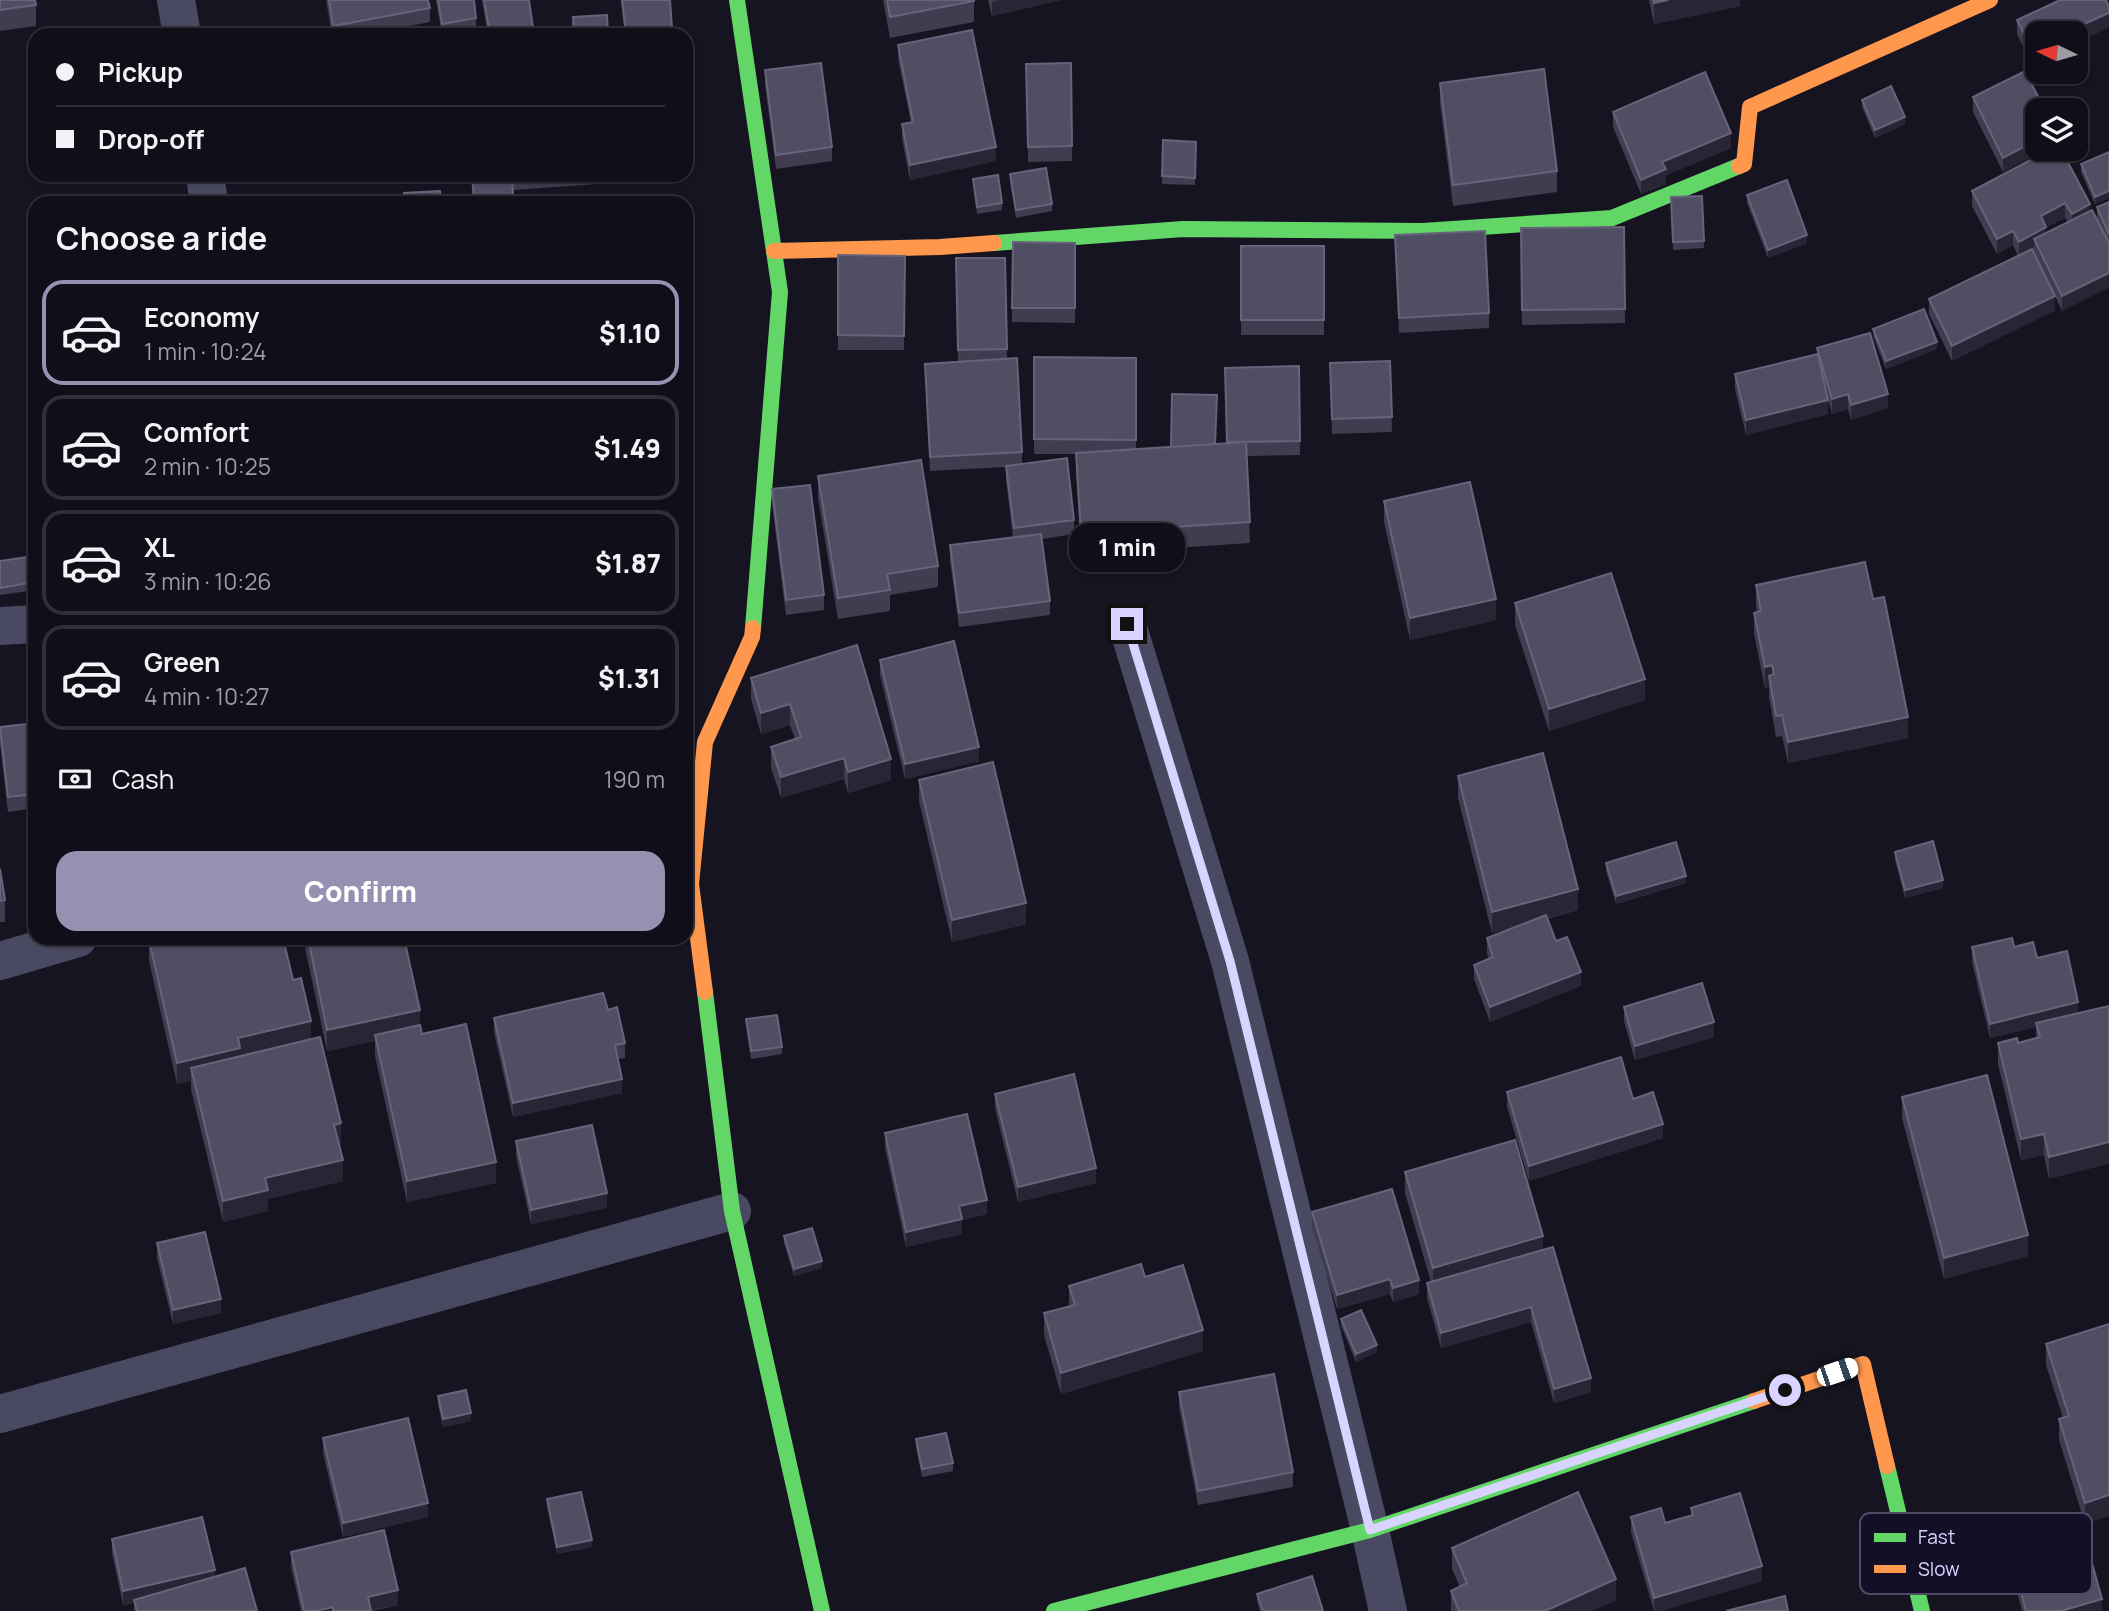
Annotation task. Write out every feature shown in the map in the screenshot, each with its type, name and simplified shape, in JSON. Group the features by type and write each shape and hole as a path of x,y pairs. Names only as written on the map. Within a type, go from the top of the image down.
{"street":[{"path":"176,0 181,28"},
{"path":"693,864 705,742 752,637 780,292 737,0"},
{"path":"774,251 940,247 1183,229 1423,231 1612,218 1744,164 1749,107 1990,0"},
{"path":"0,626 28,624"},
{"path":"1127,624 1230,961 1388,1611"},
{"path":"693,900 732,1212 822,1611"},
{"path":"0,961 54,945"},
{"path":"0,1414 732,1212"},
{"path":"1054,1611 1370,1530 1863,1364 1899,1513"}],"building":[{"path":"0,0 35,0 36,5 0,10"},
{"path":"329,0 428,0 430,8 333,26"},
{"path":"438,0 474,0 476,18 442,24"},
{"path":"484,0 529,0 533,28 489,28"},
{"path":"622,0 670,0 672,28 625,28"},
{"path":"887,0 974,0 974,1 890,17"},
{"path":"2060,0 2106,0 2109,7 2109,13 2088,22 2025,21 2025,37 2017,20"},
{"path":"607,15 608,28 574,28 573,17"},
{"path":"972,30 996,147 910,165 902,124 913,122 898,45"},
{"path":"821,63 832,147 776,155 765,70"},
{"path":"1071,63 1072,146 1028,147 1026,64"},
{"path":"1544,69 1557,171 1453,185 1440,83"},
{"path":"2025,71 2025,84 2032,84 2039,98 2025,98 2025,146 2003,158 1973,97"},
{"path":"1705,72 1731,133 1662,162 1666,169 1641,180 1613,112"},
{"path":"1891,86 1905,117 1875,130 1862,100"},
{"path":"1163,140 1196,142 1195,178 1162,176"},
{"path":"2109,152 2109,191 2095,197 2081,164"},
{"path":"2028,161 2067,161 2090,204 2072,214 2065,203 2041,216 2046,227 2019,242 2013,231 1997,239 1972,191"},
{"path":"1046,168 1052,204 1016,210 1010,174"},
{"path":"998,175 1002,203 977,207 973,179"},
{"path":"1787,180 1807,235 1768,250 1747,195"},
{"path":"473,182 512,182 513,195 474,196"},
{"path":"440,191 440,196 404,196 404,193"},
{"path":"1702,196 1704,241 1673,242 1671,197"},
{"path":"2109,202 2109,235 2097,207"},
{"path":"2092,210 2109,243 2109,273 2062,296 2034,239"},
{"path":"1624,227 1625,309 1522,310 1521,228"},
{"path":"1485,231 1489,313 1399,318 1395,235"},
{"path":"1013,242 1075,243 1075,308 1012,308"},
{"path":"1241,246 1324,246 1324,320 1241,320"},
{"path":"2032,249 2055,296 1952,346 1929,299"},
{"path":"838,255 905,256 904,336 838,335"},
{"path":"956,258 1005,258 1007,349 958,350"},
{"path":"1924,309 1937,342 1886,361 1873,329"},
{"path":"1870,333 1888,394 1851,405 1848,394 1832,399 1817,348"},
{"path":"1818,354 1828,400 1746,420 1735,374"},
{"path":"1034,357 1136,358 1136,440 1034,439"},
{"path":"1017,358 1022,452 930,457 925,364"},
{"path":"1390,361 1392,417 1332,419 1330,363"},
{"path":"1299,366 1300,441 1227,442 1225,368"},
{"path":"1172,394 1217,395 1215,444 1171,447"},
{"path":"1246,442 1250,522 1081,533 1076,453"},
{"path":"1067,458 1074,520 1014,528 1006,466"},
{"path":"921,460 938,566 887,574 890,590 838,598 818,476"},
{"path":"1470,482 1496,599 1410,618 1384,501"},
{"path":"810,485 824,595 786,600 772,489"},
{"path":"1041,534 1050,601 959,613 950,545"},
{"path":"28,557 28,583 0,588 0,561"},
{"path":"1865,562 1873,599 1884,597 1908,717 1788,742 1782,715 1776,716 1769,676 1774,674 1772,665 1765,667 1754,613 1761,611 1756,585"},
{"path":"1611,573 1645,679 1549,709 1515,603"},
{"path":"954,641 979,747 905,764 880,660"},
{"path":"857,645 891,759 848,772 844,758 781,777 771,747 801,737 790,704 761,713 751,678"},
{"path":"28,724 28,795 8,797 0,727"},
{"path":"1543,753 1578,889 1492,912 1458,776"},
{"path":"993,762 1026,903 952,920 919,780"},
{"path":"1933,841 1943,880 1905,890 1895,852"},
{"path":"1676,842 1686,876 1616,896 1606,863"},
{"path":"0,869 5,900 0,901"},
{"path":"1546,915 1556,941 1567,937 1581,972 1490,1007 1474,965 1493,957 1487,938"},
{"path":"2012,938 2014,947 2033,942 2037,958 2067,951 2078,1002 1990,1024 1972,947"},
{"path":"150,945 285,945 293,980 301,978 311,1021 238,1038 240,1048 177,1063"},
{"path":"309,945 406,945 420,1010 327,1030"},
{"path":"1702,983 1714,1022 1635,1046 1624,1007"},
{"path":"603,993 608,1010 617,1007 625,1043 615,1045 622,1079 513,1103 494,1018"},
{"path":"2109,1006 2109,1142 2049,1157 2044,1134 2021,1139 1998,1043 2017,1038 2018,1043 2040,1037 2036,1023"},
{"path":"777,1015 782,1047 751,1051 746,1019"},
{"path":"466,1024 496,1162 407,1181 375,1035 420,1025 422,1034"},
{"path":"320,1037 341,1123 334,1125 343,1160 265,1178 268,1190 223,1201 191,1068"},
{"path":"1621,1057 1633,1099 1653,1092 1663,1124 1529,1166 1507,1092"},
{"path":"1074,1074 1096,1168 1018,1187 995,1094"},
{"path":"1987,1075 2028,1235 1944,1258 1902,1097"},
{"path":"967,1114 987,1200 959,1206 962,1219 906,1232 885,1133"},
{"path":"592,1125 607,1193 531,1210 516,1141"},
{"path":"1515,1140 1543,1236 1433,1268 1405,1172"},
{"path":"1392,1189 1419,1280 1393,1288 1390,1279 1337,1295 1312,1212"},
{"path":"812,1228 822,1261 794,1269 784,1236"},
{"path":"205,1232 221,1299 173,1310 157,1243"},
{"path":"1553,1247 1591,1378 1554,1389 1531,1307 1441,1333 1427,1283"},
{"path":"1141,1264 1145,1277 1183,1265 1203,1330 1061,1373 1044,1313 1075,1305 1069,1286"},
{"path":"1361,1310 1377,1345 1356,1354 1341,1319"},
{"path":"2109,1324 2109,1495 2085,1503 2059,1419 2069,1416 2046,1344"},
{"path":"1274,1374 1293,1472 1198,1491 1179,1392"},
{"path":"466,1390 471,1413 443,1419 438,1396"},
{"path":"408,1418 428,1503 343,1523 323,1438"},
{"path":"946,1433 953,1463 922,1469 916,1439"},
{"path":"581,1492 592,1540 557,1547 547,1499"},
{"path":"1578,1492 1616,1579 1545,1611 1459,1611 1451,1591 1467,1583 1452,1548"},
{"path":"1740,1493 1762,1566 1654,1598 1631,1517 1661,1508 1665,1523 1693,1515 1691,1508"},
{"path":"202,1517 215,1570 123,1591 112,1539"},
{"path":"384,1530 398,1590 368,1597 371,1611 333,1611 333,1607 304,1611 291,1552"},
{"path":"2092,1563 2102,1599 2061,1611 2026,1611 2021,1594 2092,1594"},
{"path":"245,1568 257,1611 137,1611 134,1600"},
{"path":"1312,1576 1323,1611 1263,1611 1257,1594"},
{"path":"1785,1596 1788,1611 1726,1611"}],"traffic: fast":[{"path":"737,0 780,292 753,628"},
{"path":"994,243 1183,229 1423,231 1612,218 1739,166"},
{"path":"705,992 732,1211 822,1611"},
{"path":"1054,1611 1370,1530 1754,1401"},
{"path":"1887,1466 1898,1513"},
{"path":"1918,1594 1922,1611"}],"traffic: slow":[{"path":"1739,166 1744,164 1750,107 1990,0"},
{"path":"774,251 994,243"},
{"path":"693,864 705,742 752,637 753,628"},
{"path":"693,899 705,992"},
{"path":"1754,1401 1863,1364 1887,1466"}],"route":[{"path":"1127,624 1230,961 1370,1530 1785,1390"}]}
